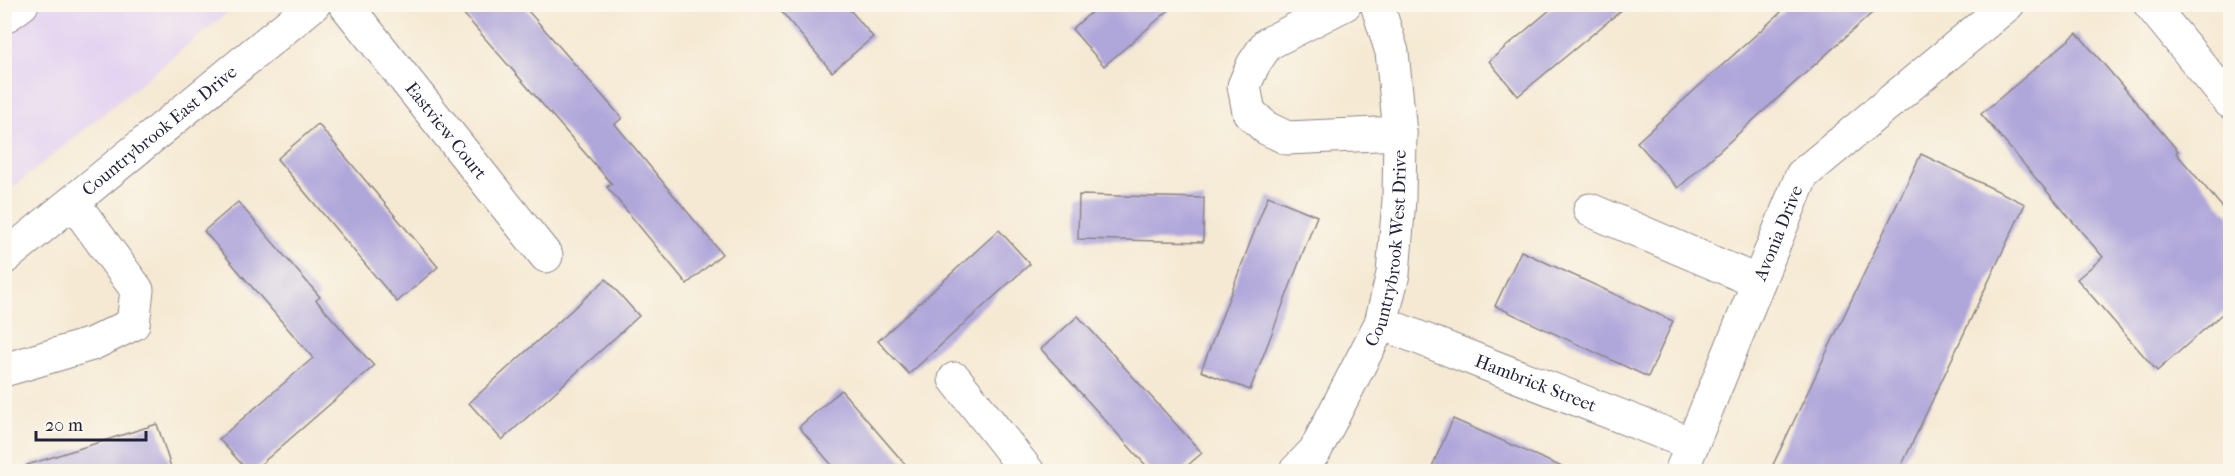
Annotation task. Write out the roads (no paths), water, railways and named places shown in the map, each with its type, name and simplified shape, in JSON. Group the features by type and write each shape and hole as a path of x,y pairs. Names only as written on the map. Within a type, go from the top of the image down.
{"street":[{"path":"4,17 22,4"},
{"name":"Countrybrook East Drive","path":"4,258 314,4"},
{"name":"Eastview Court","path":"345,4 546,256"},
{"path":"1345,4 1267,44 1253,65 1245,86 1249,112 1266,128 1287,138 1400,133"},
{"name":"Countrybrook West Drive","path":"1295,471 1316,451 1381,323 1394,263 1400,200 1400,133 1392,52 1377,4"},
{"name":"Avonia Drive","path":"1686,458 1802,175 2008,4"},
{"path":"2150,4 2230,102"},
{"path":"4,370 92,344 133,324 137,290 73,202"},
{"path":"1590,210 1758,282"},
{"name":"Hambrick Street","path":"1381,323 1686,458"},
{"path":"955,379 1028,471"}]}
